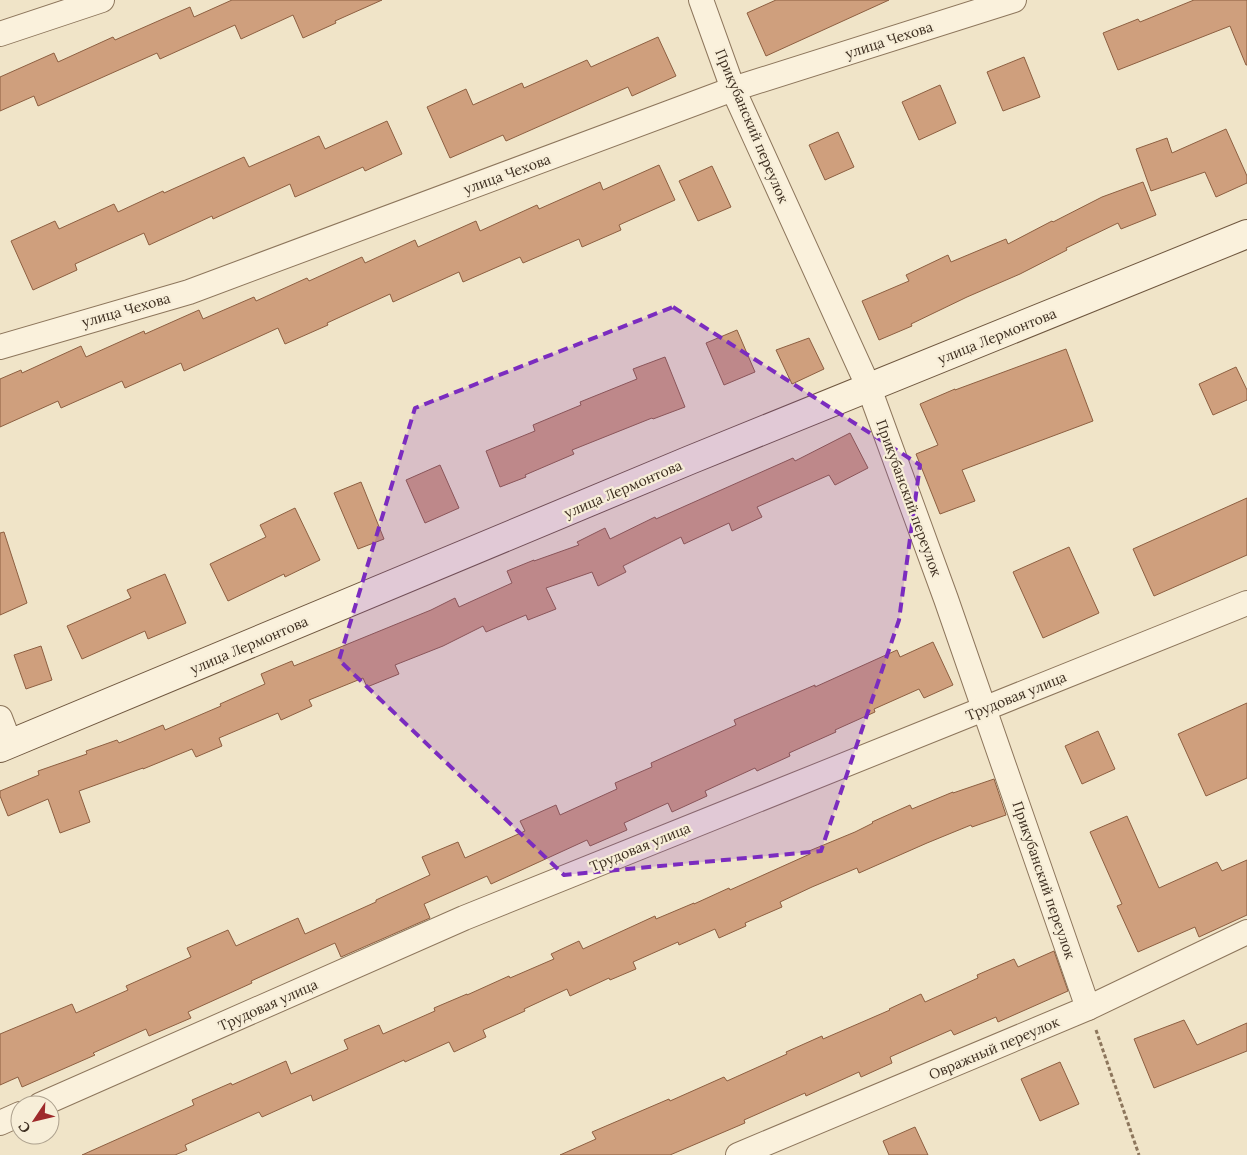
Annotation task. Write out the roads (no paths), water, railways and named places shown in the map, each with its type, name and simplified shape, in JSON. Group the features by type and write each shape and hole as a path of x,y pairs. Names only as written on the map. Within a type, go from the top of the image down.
{"street":[{"path":"0,34 102,0"},
{"name":"Прикубанский переулок","path":"701,0 733,89 869,388 946,599 1088,1008"},
{"name":"улица Чехова","path":"0,347 189,292 733,89 1014,0"},
{"name":"улица Лермонтова","path":"5,746 690,460 1247,234"},
{"name":"Трудовая улица","path":"60,1096 464,918 1247,603"},
{"path":"0,718 5,746"},
{"name":"Овражный переулок","path":"738,1155 1088,1008 1247,932"}]}
